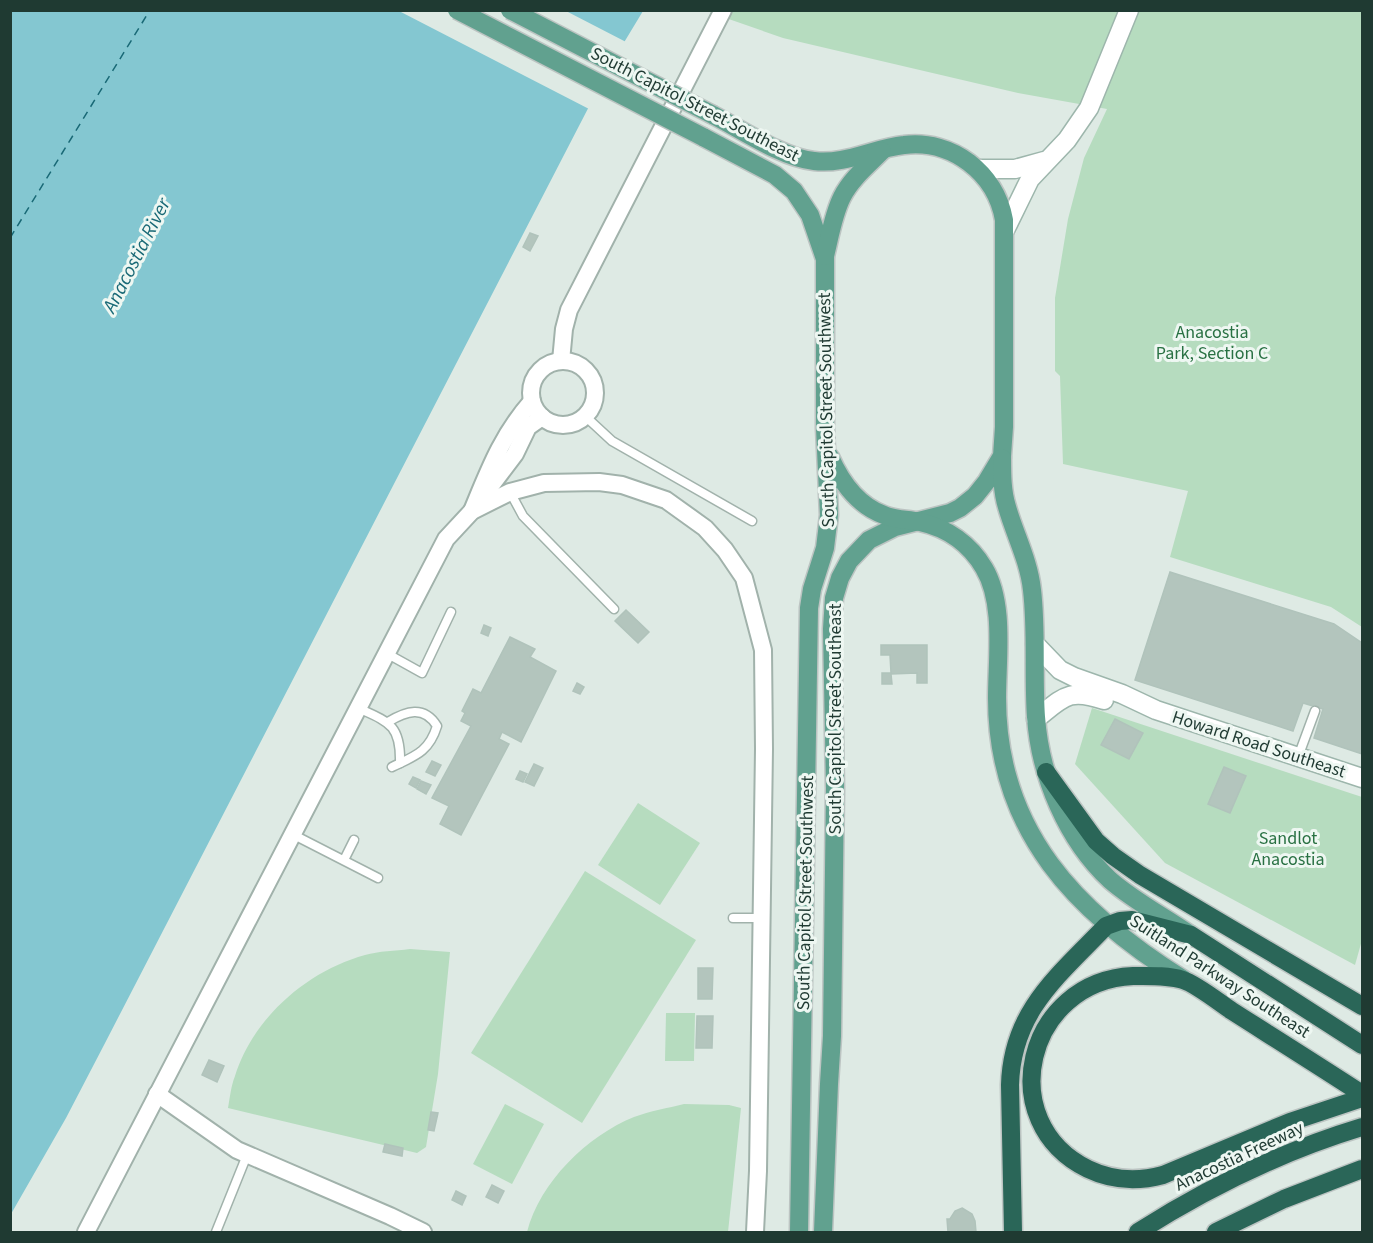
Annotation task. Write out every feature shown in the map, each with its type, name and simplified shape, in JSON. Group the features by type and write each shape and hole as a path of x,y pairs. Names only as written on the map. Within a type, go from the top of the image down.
{"highway":[{"path":"1046,771 1092,835 1113,856 1151,881 1362,1006"},
{"path":"1013,1233 1011,1063 1016,1041 1025,1019 1039,998 1106,926 1132,920 1191,935"},
{"name":"Suitland Parkway Southeast","path":"1191,935 1362,1045"},
{"path":"1184,980 1148,976 1103,981 1075,994 1057,1010 1050,1020 1040,1039 1033,1062 1033,1096 1044,1128 1051,1139 1070,1158 1112,1179 1151,1179 1290,1122 1362,1096"},
{"name":"Suitland Parkway Southeast","path":"1184,980 1362,1096"},
{"name":"Anacostia Freeway","path":"1138,1233 1193,1199 1260,1166 1360,1128"},
{"path":"1216,1233 1284,1199 1362,1169"}],"main road":[{"name":"South Capitol Street Southwest","path":"457,10 775,175 794,191 810,214 825,258 828,526 825,548 812,589 809,609 800,1233"},
{"name":"South Capitol Street Southeast","path":"510,10 787,154 804,160 838,161 902,145 926,145 948,151 978,169 991,184 1000,202 1005,230 1002,456 987,481 968,502 950,513 884,531 863,545 849,561 840,578 832,607 836,788 832,1036 823,1233"},
{"path":"825,258 834,219 842,197 853,181 884,150"},
{"name":"Suitland Parkway Southeast","path":"826,450 840,478 862,502 886,516 918,521 940,528 956,537 979,560 989,577 997,608 998,722 1003,756 1024,820 1040,850 1074,895 1106,926 1184,980"},
{"name":"Suitland Parkway Southeast","path":"1002,456 1006,504 1031,579 1036,719 1046,771 1066,820 1102,871 1123,890 1191,935"}],"street":[{"path":"561,361 568,310 723,10"},
{"path":"1005,230 1025,186 1075,130 1089,108 1129,10"},
{"path":"978,169 1015,169 1048,159"},
{"path":"561,361 580,366 587,372 595,389 591,408 585,416 578,421 559,424 542,417 532,402 531,390 534,379 541,370 561,361"},
{"path":"472,511 499,447 515,420 532,402"},
{"path":"86,1233 446,539 472,511 515,454 528,427 542,417"},
{"path":"472,511 510,492 544,483 599,482 622,485 666,500 705,528 725,550 744,579 763,650 762,918 755,1233"},
{"name":"Howard Road Southeast","path":"1035,644 1067,674 1122,694 1156,710 1362,777"},
{"name":"Howard Road Southeast","path":"1036,719 1065,697 1078,694 1119,705 1156,710"},
{"path":"158,1094 237,1150 390,1216 423,1233"}],"lane":[{"path":"585,416 612,441 752,521"},
{"path":"510,492 523,516 614,609"},
{"path":"386,653 422,673 451,612"},
{"path":"358,708 388,722 393,727 400,745 400,763"},
{"path":"388,722 412,711 432,718 436,726 432,740 424,751 392,767"},
{"path":"1298,757 1315,711"},
{"path":"292,834 378,878"},
{"path":"344,860 354,840"},
{"path":"733,918 762,918"},
{"path":"216,1233 247,1155"}],"green space":[{"name":"Anacostia Park, Section C","path":"710,11 1362,11 1362,627 1331,607 1170,557 1188,491 1063,464 1060,376 1055,371 1055,298 1068,219 1084,158 1107,109 1018,93 783,38"},
{"name":"Sandlot Anacostia","path":"1092,708 1362,797 1362,940 1355,965 1165,863 1075,764"},
{"path":"638,803 700,843 660,905 598,865"},
{"path":"585,871 696,940 582,1123 471,1053"},
{"path":"410,949 450,952 438,1074 426,1147 417,1153 228,1108 232,1084 243,1055 269,1016 285,1000 323,972 344,962 370,954"},
{"path":"666,1013 695,1013 694,1061 665,1061"},
{"path":"505,1104 544,1124 512,1184 473,1164"},
{"path":"684,1104 729,1105 741,1108 728,1232 527,1232 533,1213 554,1179 583,1149 616,1125 653,1111"}],"water":[{"name":"Anacostia River","path":"11,11 643,11 611,64 66,1118 11,1214"}],"pier":[{"path":"399,11 566,11 628,43 591,110"}],"building":[{"path":"530,233 538,236 530,251 523,247"},
{"path":"1170,572 1334,624 1362,643 1362,754 1314,738 1323,709 1303,703 1293,731 1135,680"},
{"path":"626,610 649,632 638,643 615,621"},
{"path":"484,625 491,628 488,636 481,633"},
{"path":"510,637 535,649 530,657 556,671 521,742 502,732 499,739 509,744 461,835 440,824 449,806 432,798 471,726 461,721 465,713 462,711 473,689 481,693"},
{"path":"881,645 927,645 927,683 917,683 917,673 891,674 892,684 882,684 882,673 891,673 890,655 881,655"},
{"path":"577,683 584,687 580,694 573,691"},
{"path":"1115,719 1143,733 1129,759 1101,745"},
{"path":"432,761 441,765 435,776 426,772"},
{"path":"534,764 543,768 534,786 525,782"},
{"path":"1224,767 1246,776 1230,813 1208,804"},
{"path":"520,771 527,774 523,782 516,779"},
{"path":"413,777 420,780 416,788 409,784"},
{"path":"421,781 431,785 426,794 417,789"},
{"path":"698,968 713,968 712,999 698,999"},
{"path":"697,1016 713,1016 712,1048 696,1048"},
{"path":"209,1060 224,1066 217,1082 202,1075"},
{"path":"431,1112 438,1113 434,1131 428,1130"},
{"path":"385,1144 403,1148 402,1156 383,1152"},
{"path":"492,1185 504,1191 498,1203 486,1197"},
{"path":"456,1191 466,1196 462,1205 452,1200"},
{"path":"962,1208 972,1214 976,1232 948,1232 947,1219"}],"ferry route":[{"path":"10,238 150,10"}]}
